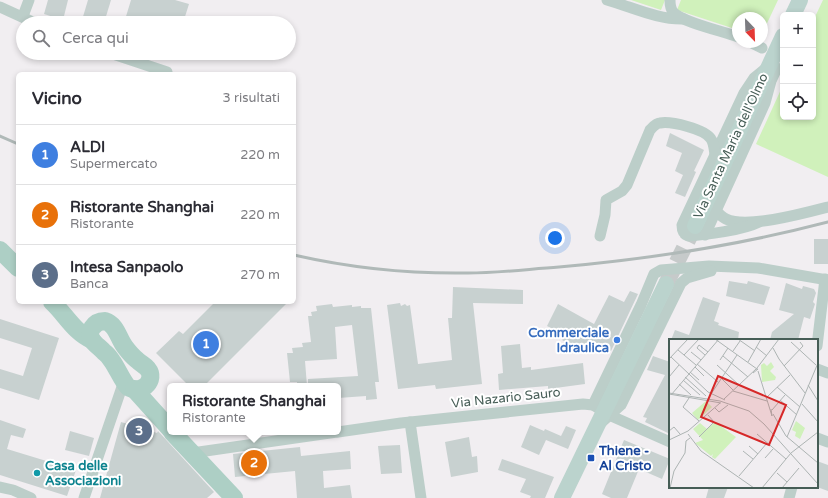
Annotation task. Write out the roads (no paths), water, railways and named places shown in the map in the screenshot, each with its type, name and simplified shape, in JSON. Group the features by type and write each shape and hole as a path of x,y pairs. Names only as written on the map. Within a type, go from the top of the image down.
{"main road":[{"path":"794,12 800,0"},
{"name":"Via Santa Maria dell'Olmo","path":"700,230 780,41"},
{"path":"0,250 16,266"},
{"path":"563,498 601,414 610,401 673,283"},
{"path":"58,308 93,320 97,323"},
{"path":"58,308 82,336 92,340 108,356 130,387 154,410 167,425"},
{"path":"92,340 91,330 97,323 105,321 114,326 122,343 137,360 148,369 153,392 154,410"},
{"path":"130,387 140,389 145,387 150,379"},
{"path":"175,435 231,496"}],"street":[{"path":"0,7 23,16 29,0"},
{"path":"607,0 675,20 685,19"},
{"path":"670,0 670,7 673,11 685,19 732,35"},
{"name":"Via Santa Maria dell'Olmo","path":"768,67 754,78 744,93 715,154 682,225 683,232 688,236 700,230 716,211 765,103 771,81 778,67 780,41"},
{"path":"131,60 167,72"},
{"path":"600,236 605,215 606,200 622,191 627,185 650,130 655,124 660,122 681,125 706,134 712,139 715,154"},
{"path":"716,211 726,219 733,221 759,222 828,207"},
{"path":"700,230 742,228 753,226 759,222"},
{"path":"669,442 601,414 638,312 654,274 662,270 672,268 709,266 758,268 827,279 818,339"},
{"path":"672,268 680,276 673,283"},
{"path":"673,283 692,276 718,270 758,268"},
{"path":"818,369 828,373"},
{"path":"84,498 117,404 130,387"},
{"name":"Via Nazario Sauro","path":"341,431 410,422 583,404 601,414"},
{"path":"410,422 421,498"},
{"name":"Via Nazario Sauro","path":"192,453 316,435"},
{"path":"818,438 828,442"},
{"path":"0,487 13,490 31,498"},
{"path":"790,498 792,488"}],"tunnel":[{"path":"666,284 695,226"}],"railway":[{"path":"0,136 16,143"},
{"path":"296,255 359,267 402,271 480,273 627,260 762,238 828,222"}],"place":[{"name":"Commerciale Idraulica","path":"617,340"},
{"name":"ALDI","path":"206,344"},
{"name":"Intesa Sanpaolo","path":"139,431"},
{"name":"Thiene - Al Cristo","path":"591,458"},
{"name":"Ristorante Shanghai","path":"254,463"},
{"name":"Casa delle Associazioni","path":"37,473"}]}
